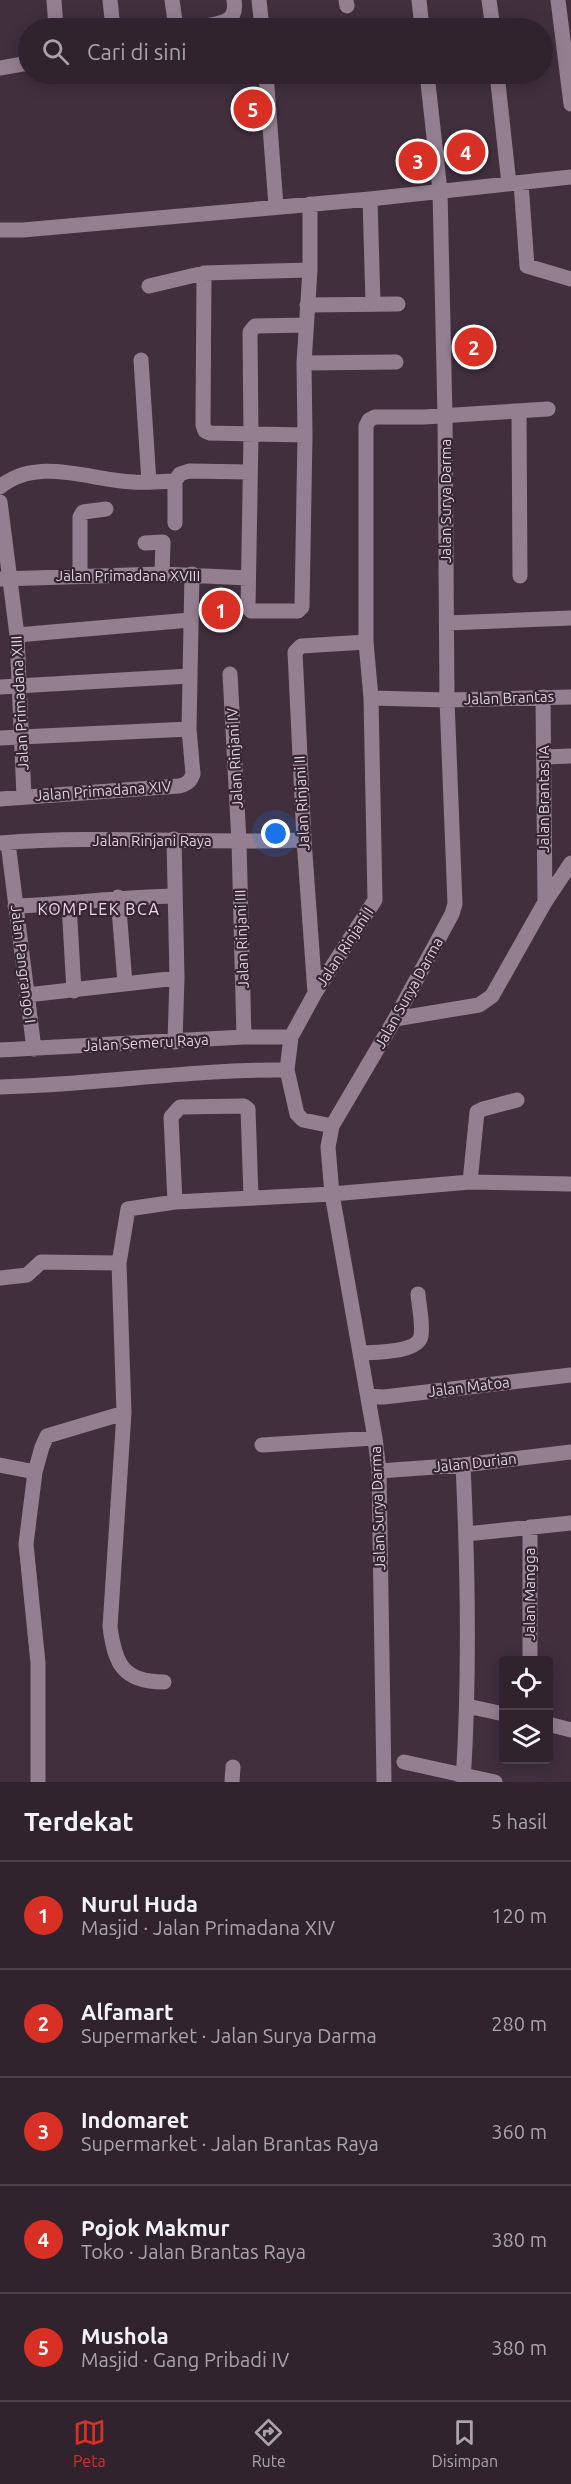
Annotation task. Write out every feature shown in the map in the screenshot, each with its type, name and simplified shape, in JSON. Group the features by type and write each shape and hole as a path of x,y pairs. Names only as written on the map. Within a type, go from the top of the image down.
{"street":[{"path":"54,0 55,18"},
{"path":"110,0 112,18"},
{"path":"172,0 175,18"},
{"path":"231,18 236,9 234,0"},
{"path":"259,0 261,18"},
{"path":"419,0 421,18"},
{"path":"489,0 492,18"},
{"path":"558,0 571,104"},
{"path":"0,68 18,65"},
{"path":"267,84 276,206"},
{"name":"Jalan Surya Darma","path":"384,1782 379,1471 332,1194 328,1154 333,1126 395,1019 452,914 455,904 447,700 446,416 440,191 428,84"},
{"path":"499,84 527,266 571,279"},
{"path":"0,230 24,230 369,199 571,177"},
{"path":"369,199 373,303"},
{"path":"305,325 255,326 251,329 249,610 301,610 305,435 304,363 310,270 310,204"},
{"path":"149,286 204,273 310,270"},
{"path":"204,273 202,425 205,431 251,435 305,435"},
{"path":"307,305 398,304"},
{"path":"141,360 149,482"},
{"path":"304,363 396,362"},
{"name":"Jalan Rinjani I","path":"333,1126 303,1120 297,1114 287,1070 291,1037 315,993 375,900 371,698 366,642 366,426 369,420 375,417 446,416 548,409"},
{"path":"519,411 520,576"},
{"path":"0,487 24,474 50,470 132,482 175,481"},
{"path":"175,523 175,481 180,474 189,471 250,472"},
{"name":"Jalan Primadana XIII","path":"0,502 4,578 17,635 24,797"},
{"path":"80,576 80,517 83,512 106,509"},
{"path":"145,543 163,542 162,574"},
{"name":"Jalan Primadana XVIII","path":"4,578 192,574 249,578"},
{"name":"Jalan Primadana XIV","path":"0,799 185,784 191,780 193,774 189,729 192,574"},
{"path":"447,623 571,618"},
{"path":"17,635 190,620"},
{"name":"Jalan Rinjani II","path":"315,993 304,840 295,652 301,646 366,642"},
{"name":"Jalan Rinjani IV","path":"230,674 239,842"},
{"path":"0,687 190,676"},
{"name":"Jalan Brantas IA","path":"543,697 545,902"},
{"name":"Jalan Brantas","path":"447,700 571,697"},
{"path":"371,698 447,700"},
{"path":"0,738 189,729"},
{"path":"544,758 571,756"},
{"path":"174,839 177,978 175,1042"},
{"name":"Jalan Rinjani Raya","path":"4,843 174,839 239,842 304,840"},
{"name":"Jalan Rinjani III","path":"239,842 244,1036"},
{"name":"Jalan Pangrango I","path":"4,843 15,906 34,1049"},
{"path":"395,1019 479,1005 492,996 545,902 571,863"},
{"path":"15,906 69,904 118,897 175,896"},
{"path":"118,897 125,983"},
{"path":"69,904 74,991"},
{"path":"27,995 177,978"},
{"name":"Jalan Semeru Raya","path":"0,1050 175,1042 244,1036 291,1037"},
{"path":"0,1087 43,1086 241,1069 287,1070"},
{"path":"470,1182 477,1112 517,1100"},
{"path":"175,1202 171,1117 180,1107 244,1106 248,1109 251,1197"},
{"path":"164,1682 146,1682 131,1677 121,1666 113,1650 110,1627 124,1413 119,1263 128,1209 175,1202 332,1194 470,1182 571,1184"},
{"path":"0,1278 27,1275 41,1262 119,1263"},
{"path":"360,1353 406,1349 416,1345 421,1335 418,1294"},
{"name":"Jalan Matoa","path":"368,1396 384,1397 571,1375"},
{"path":"38,1782 38,1663 26,1544 35,1472 47,1436 124,1413"},
{"path":"262,1445 375,1438"},
{"name":"Jalan Durian","path":"379,1471 463,1465 571,1452"},
{"path":"0,1465 35,1472"},
{"path":"463,1465 466,1534 467,1706 464,1779"},
{"path":"466,1534 571,1523"},
{"name":"Jalan Mangga","path":"530,1527 530,1656"},
{"path":"467,1706 499,1713"},
{"path":"553,1725 571,1730"},
{"path":"404,1762 464,1779 495,1782"}],"place":[{"name":"Mushola","path":"253,109"},
{"name":"Pojok Makmur","path":"466,152"},
{"name":"Indomaret","path":"418,161"},
{"name":"Alfamart","path":"474,347"},
{"name":"Nurul Huda","path":"221,610"}],"district":[{"name":"KOMPLEK BCA","path":"99,909"}]}
